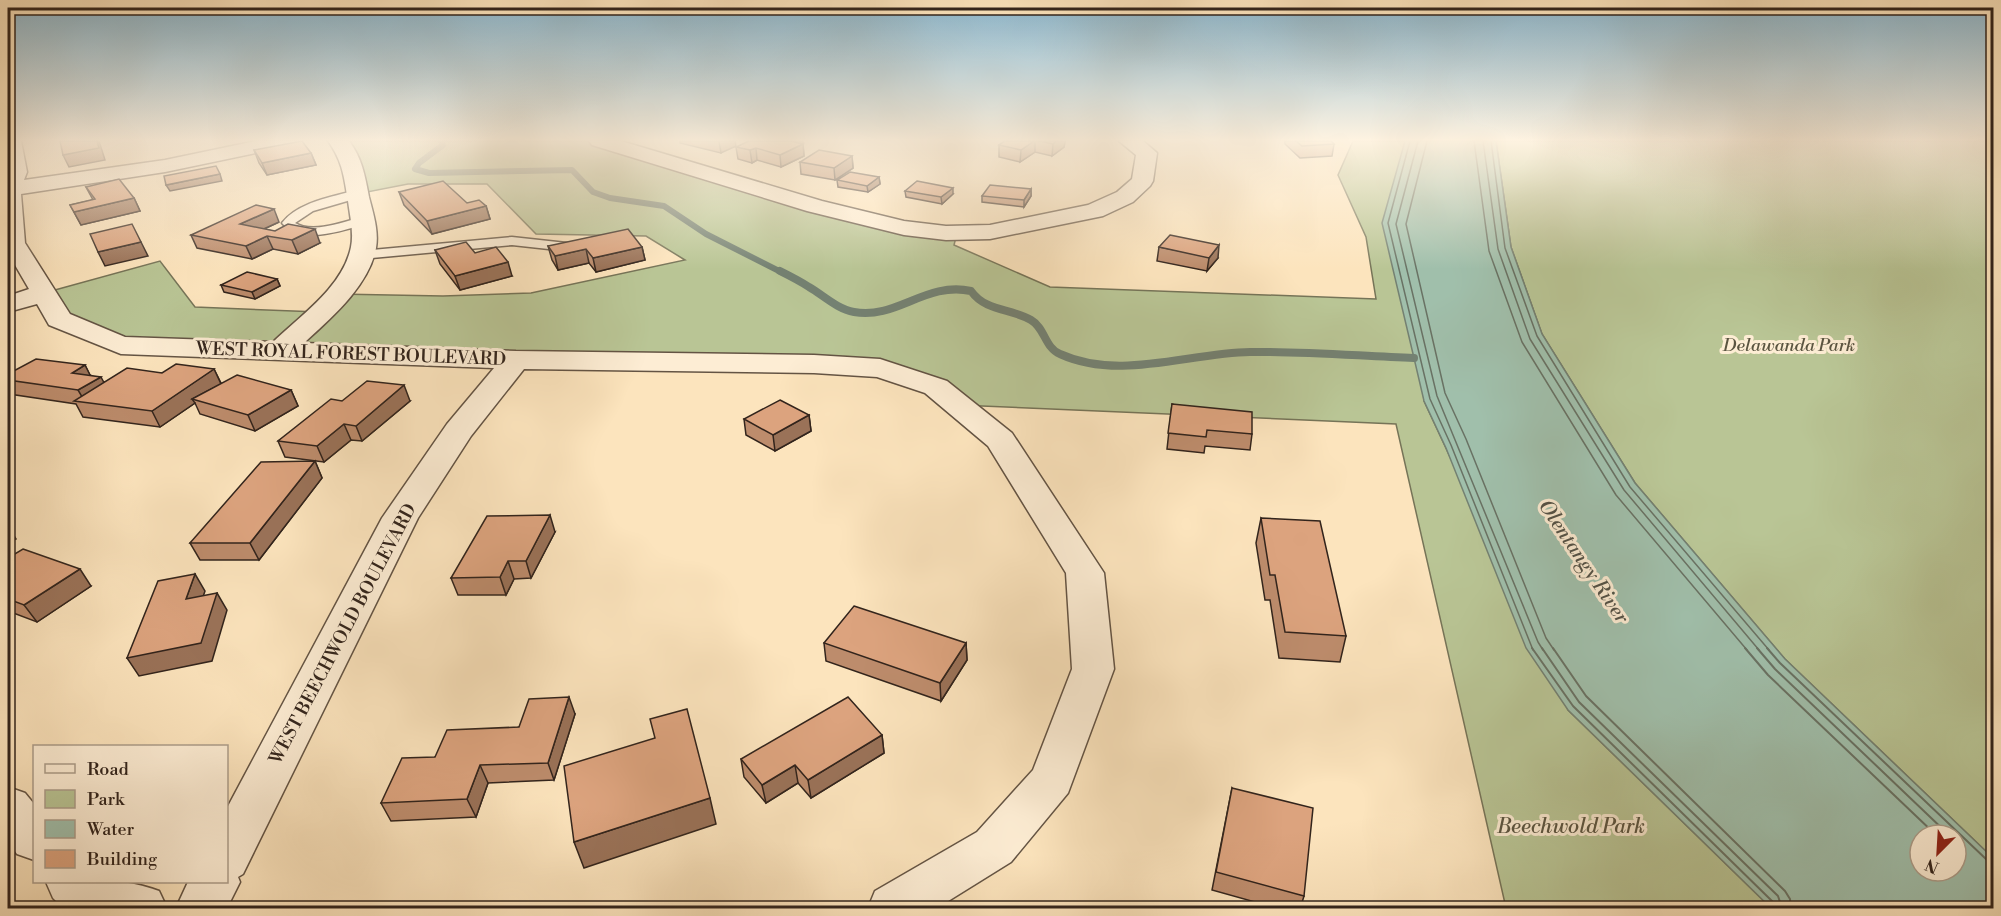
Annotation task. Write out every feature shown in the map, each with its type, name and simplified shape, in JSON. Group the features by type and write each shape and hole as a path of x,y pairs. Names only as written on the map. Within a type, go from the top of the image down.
{"street":[{"path":"9,189 45,184"},
{"path":"279,352 337,294 355,271 364,248 355,184"},
{"path":"741,184 815,206 904,228 946,233 990,232 1095,211 1125,197 1139,184"},
{"name":"WEST ROYAL FOREST BOULEVARD","path":"9,189 13,243 59,319 121,345 516,360 843,365 880,368 936,387 1001,440 1085,573 1093,669 1052,780 994,847 892,909"},
{"path":"8,304 44,293"},
{"name":"WEST BEECHWOLD BOULEVARD","path":"228,855 400,518 458,430 516,360"},
{"path":"8,807 33,838"},
{"path":"72,883 84,896 141,909"},
{"path":"201,909 214,883"}],"lane":[{"path":"357,194 304,211 295,215 288,223 290,227 297,230 309,231 362,221"},
{"path":"361,255 512,241 576,248"}],"green space":[{"name":"Beechwold Park","path":"353,184 742,184 957,233 954,245 1050,287 1376,299 1366,237 1342,184 1406,184 1424,401 1568,710 1771,908 1506,908 1396,424 958,405 880,368 121,345 59,319 44,293 160,261 195,307 319,312 337,294 443,296 531,293 685,260 646,236 536,234 487,184 408,184 357,194"},
{"name":"Delawanda Park","path":"1502,184 1993,184 1993,858 1968,834 1968,823 1956,823 1785,659 1635,483 1542,334 1511,247"}],"water":[{"name":"Olentangy River","path":"1393,184 1502,184 1511,247 1542,334 1635,483 1785,659 1956,823 1908,823 1908,883 1968,883 1968,834 1993,858 1993,908 1771,908 1568,710 1526,648 1446,448 1424,401 1382,223"}],"building":[{"path":"99,184 123,184 134,198 74,212 70,205 95,199 86,187"},
{"path":"432,184 446,184 467,203 479,200 486,206 427,221 399,192"},
{"path":"914,184 931,184 953,188 941,197 905,191"},
{"path":"990,185 1031,189 1024,200 982,196"},
{"path":"256,205 274,209 240,224 275,231 288,224 315,229 292,240 267,236 246,246 191,235"},
{"path":"132,224 141,242 98,252 90,234"},
{"path":"628,229 642,247 593,258 586,249 555,256 548,246"},
{"path":"1170,235 1219,245 1209,258 1159,247"},
{"path":"466,242 475,253 496,247 508,262 455,276 435,250"},
{"path":"247,272 277,279 252,292 221,285"},
{"path":"36,359 85,365 72,373 101,377 78,390 8,380 8,374"},
{"path":"176,364 214,369 152,411 74,401 127,368 162,373"},
{"path":"237,375 291,390 248,415 192,399"},
{"path":"367,381 404,385 356,426 344,424 317,446 278,441 331,399 342,401"},
{"path":"780,400 809,415 773,435 744,419"},
{"path":"1172,404 1252,412 1252,434 1207,430 1206,437 1168,433"},
{"path":"315,461 250,543 190,543 261,462"},
{"path":"550,515 526,561 508,561 500,577 451,578 487,516"},
{"path":"1261,518 1320,521 1346,636 1285,632 1275,575 1270,575"},
{"path":"23,549 80,569 24,605 8,599 8,558"},
{"path":"195,574 186,599 217,593 201,643 127,658 158,581"},
{"path":"854,606 966,643 940,683 824,643"},
{"path":"569,697 548,763 480,765 467,799 381,803 402,758 435,757 447,730 519,727 529,699"},
{"path":"848,697 882,735 808,780 795,765 762,785 741,759"},
{"path":"687,709 710,798 574,842 564,766 655,738 650,719"},
{"path":"1232,788 1313,808 1304,896 1216,872"}],"waterway":[{"path":"585,184 593,192 610,198 664,206 706,234 783,273"},
{"path":"780,271 836,305 854,312 884,311 940,291 955,289 971,291 984,303 1031,320 1055,351 1083,362 1106,365 1154,364 1226,353 1250,352 1414,358"}]}
